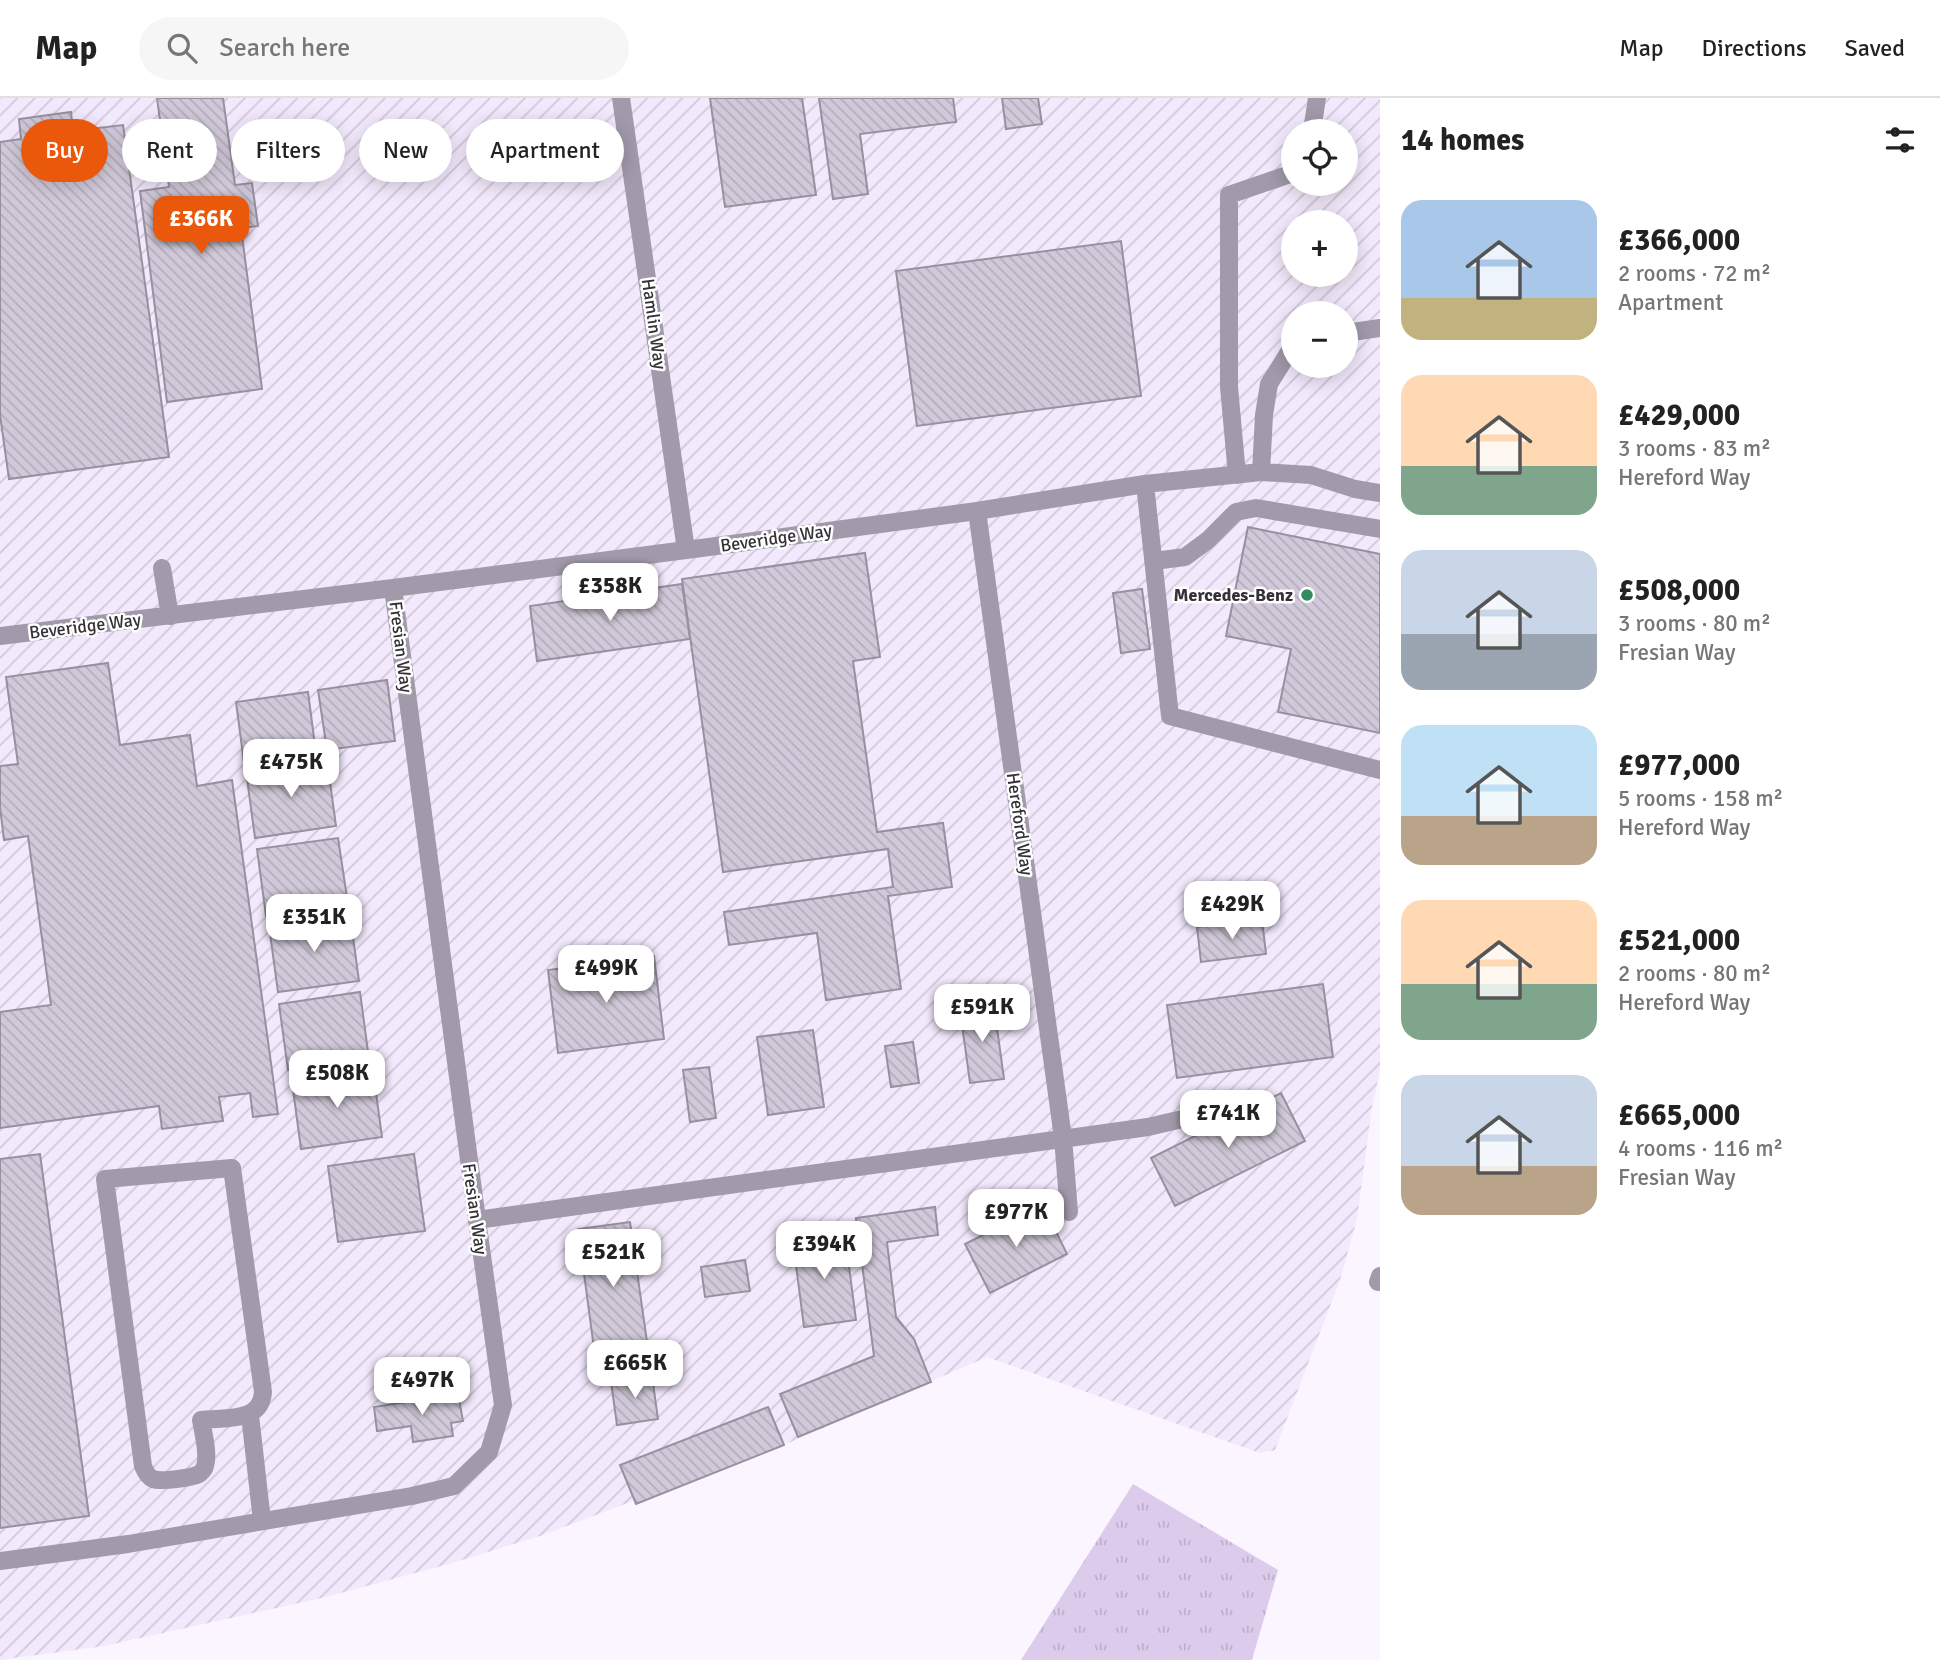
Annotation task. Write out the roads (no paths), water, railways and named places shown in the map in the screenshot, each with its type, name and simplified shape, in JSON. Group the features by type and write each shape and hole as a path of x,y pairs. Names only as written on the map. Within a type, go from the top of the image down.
{"street":[{"name":"Hamlin Way","path":"621,98 686,550"},
{"path":"1314,119 1317,98"},
{"path":"1237,475 1229,387 1229,195 1281,177"},
{"path":"1358,331 1380,328"},
{"path":"1261,472 1264,415 1269,384 1281,365"},
{"name":"Beveridge Way","path":"0,636 686,550 976,511 1145,484 1261,472 1311,475 1355,489 1380,493"},
{"path":"1145,484 1170,716 1380,770"},
{"path":"1154,561 1185,556 1208,540 1236,512 1256,508 1380,529"},
{"name":"Hereford Way","path":"976,511 1063,1138 1069,1212"},
{"path":"163,568 170,616"},
{"name":"Fresian Way","path":"0,1561 128,1544 412,1496 454,1486 489,1452 503,1405 393,588"},
{"path":"477,1220 1148,1127 1191,1116"},
{"path":"232,1168 263,1392 262,1402 250,1415 201,1420 206,1457 205,1467 200,1474 192,1477 154,1479 143,1466 105,1180 232,1168"},
{"path":"250,1415 262,1521"}],"place":[{"name":"Mercedes-Benz","path":"1307,595"}]}
